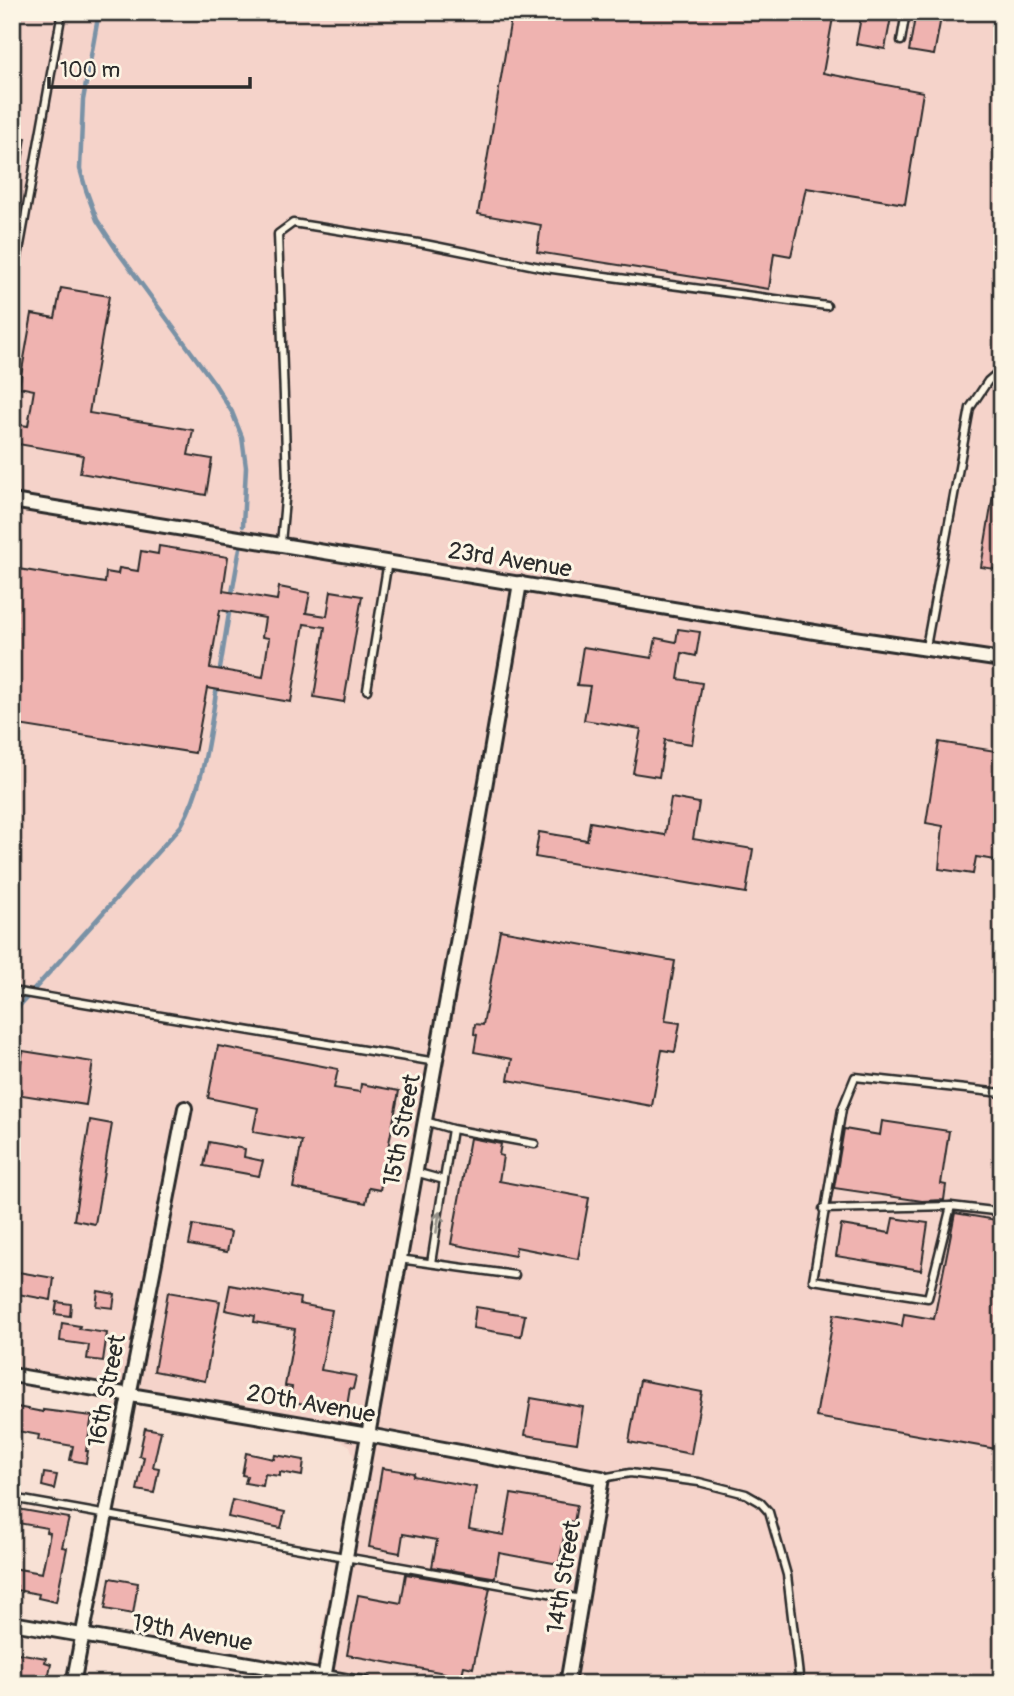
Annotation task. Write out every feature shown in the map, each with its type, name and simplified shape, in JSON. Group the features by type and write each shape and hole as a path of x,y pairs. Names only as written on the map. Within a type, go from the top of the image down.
{"street":[{"name":"23rd Avenue","path":"12,501 1002,660"},
{"name":"15th Street","path":"323,1681 520,583"},
{"name":"16th Street","path":"74,1684 185,1108"},
{"name":"20th Avenue","path":"12,1375 368,1435 602,1478"},
{"name":"14th Street","path":"568,1684 602,1478"},
{"name":"19th Avenue","path":"12,1623 323,1681 365,1684"}],"lane":[{"path":"12,290 62,12"},
{"path":"901,41 905,12"},
{"path":"281,543 287,479 278,234 293,223 425,244 545,268 827,306"},
{"path":"926,647 970,408 988,381 1002,369"},
{"path":"367,690 388,561"},
{"path":"12,990 436,1062"},
{"path":"951,1206 928,1298 813,1280 842,1109 855,1077 1002,1093"},
{"path":"425,1121 452,1129 535,1144"},
{"path":"431,1263 452,1129"},
{"path":"415,1172 444,1180"},
{"path":"823,1209 951,1206 1002,1212"},
{"path":"399,1259 515,1275"},
{"path":"602,1478 630,1473 699,1482 746,1494 760,1502 769,1512 787,1575 800,1684"},
{"path":"12,1498 582,1599"}],"shaded area":[{"path":"12,12 1002,12 1002,1684 312,1682 355,1461 350,1446 340,1440 12,1384"}],"building":[{"path":"512,12 834,12 823,73 923,92 905,204 806,188 791,256 774,253 769,289 537,252 541,225 478,214"},
{"path":"862,12 892,12 885,49 856,44"},
{"path":"916,12 942,12 934,55 909,51"},
{"path":"12,136 26,138 18,186 12,186"},
{"path":"61,288 109,296 89,413 193,430 188,455 212,459 206,495 80,473 83,455 12,443 15,424 28,426 34,390 19,387 32,314 55,318"},
{"path":"996,477 1002,477 1002,570 981,567"},
{"path":"159,546 228,557 223,591 277,600 279,587 310,593 306,613 327,616 331,591 362,596 344,702 314,697 325,627 304,624 291,702 207,688 195,753 12,724 12,568 105,583 106,572 118,574 119,568 138,571 141,551 158,554","holes":["220,610 265,618 262,637 269,638 263,677 210,668"]},
{"path":"678,629 700,632 696,656 682,653 678,679 702,683 692,744 665,740 659,777 633,773 641,729 584,720 590,686 577,685 583,647 652,658 656,638 676,642"},
{"path":"939,742 1002,752 1002,861 976,857 973,874 939,869 943,826 926,823"},
{"path":"671,798 699,803 693,839 753,849 746,893 535,857 539,832 587,840 590,822 665,835"},
{"path":"500,930 675,961 665,1021 680,1023 675,1052 662,1050 652,1106 508,1080 512,1059 474,1052 477,1035 474,1034 475,1024 483,1025"},
{"path":"218,1046 338,1069 334,1088 360,1092 361,1084 399,1091 380,1190 369,1188 366,1203 293,1188 302,1141 253,1132 258,1108 208,1098"},
{"path":"23,1051 93,1062 86,1105 16,1094"},
{"path":"90,1120 112,1124 95,1224 74,1220"},
{"path":"882,1121 949,1131 941,1184 946,1185 944,1200 922,1201 834,1188 844,1129 880,1135"},
{"path":"470,1138 501,1144 499,1155 503,1156 499,1181 589,1198 578,1259 516,1247 515,1256 451,1244"},
{"path":"209,1142 245,1149 244,1157 263,1161 259,1176 204,1166"},
{"path":"955,1213 1002,1221 1002,1450 816,1417 834,1314 902,1326 904,1314 934,1319"},
{"path":"893,1218 928,1223 921,1270 836,1256 841,1225 890,1233"},
{"path":"193,1225 231,1232 227,1252 189,1245"},
{"path":"12,1271 54,1278 51,1300 12,1293"},
{"path":"230,1285 300,1298 299,1304 332,1310 321,1370 356,1376 353,1389 350,1388 347,1406 315,1401 314,1406 289,1401 292,1387 285,1386 295,1329 254,1322 255,1316 225,1310"},
{"path":"98,1291 115,1294 113,1308 96,1306"},
{"path":"168,1292 220,1301 205,1381 154,1371"},
{"path":"57,1302 71,1304 70,1316 55,1314"},
{"path":"476,1307 525,1315 521,1336 473,1328"},
{"path":"62,1323 80,1326 79,1329 107,1333 103,1361 87,1359 89,1345 60,1341"},
{"path":"640,1380 702,1392 691,1454 629,1442"},
{"path":"531,1398 583,1407 577,1443 525,1435"},
{"path":"12,1406 43,1412 92,1416 86,1463 70,1460 73,1446 38,1440 39,1435 12,1430"},
{"path":"145,1428 161,1431 153,1467 159,1468 154,1493 137,1490 144,1457 139,1456"},
{"path":"246,1453 274,1459 275,1455 304,1460 302,1476 280,1472 280,1476 265,1474 263,1486 245,1483 247,1476 242,1475"},
{"path":"382,1468 476,1487 469,1529 504,1535 511,1494 577,1505 574,1522 567,1521 559,1564 499,1553 495,1577 492,1577 432,1567 437,1540 403,1534 400,1553 369,1547"},
{"path":"44,1473 57,1475 54,1489 42,1486"},
{"path":"232,1500 285,1512 281,1528 228,1517"},
{"path":"12,1508 69,1518 62,1547 67,1548 56,1602 38,1598 39,1594 16,1590 17,1586 12,1585 12,1568 42,1573 50,1533 46,1532 47,1528 12,1522"},
{"path":"406,1574 490,1588 473,1668 464,1666 461,1679 444,1676 445,1673 347,1655 358,1595 401,1603"},
{"path":"110,1578 138,1583 133,1614 105,1609"},
{"path":"12,1652 46,1658 45,1662 51,1664 47,1684 32,1684 12,1679"}],"waterway":[{"path":"99,12 83,100 80,169 97,220 232,412 242,437 246,467 243,526"},
{"path":"231,599 240,548"},
{"path":"219,675 230,607"},
{"path":"12,1014 181,826 201,776 217,687"}]}
